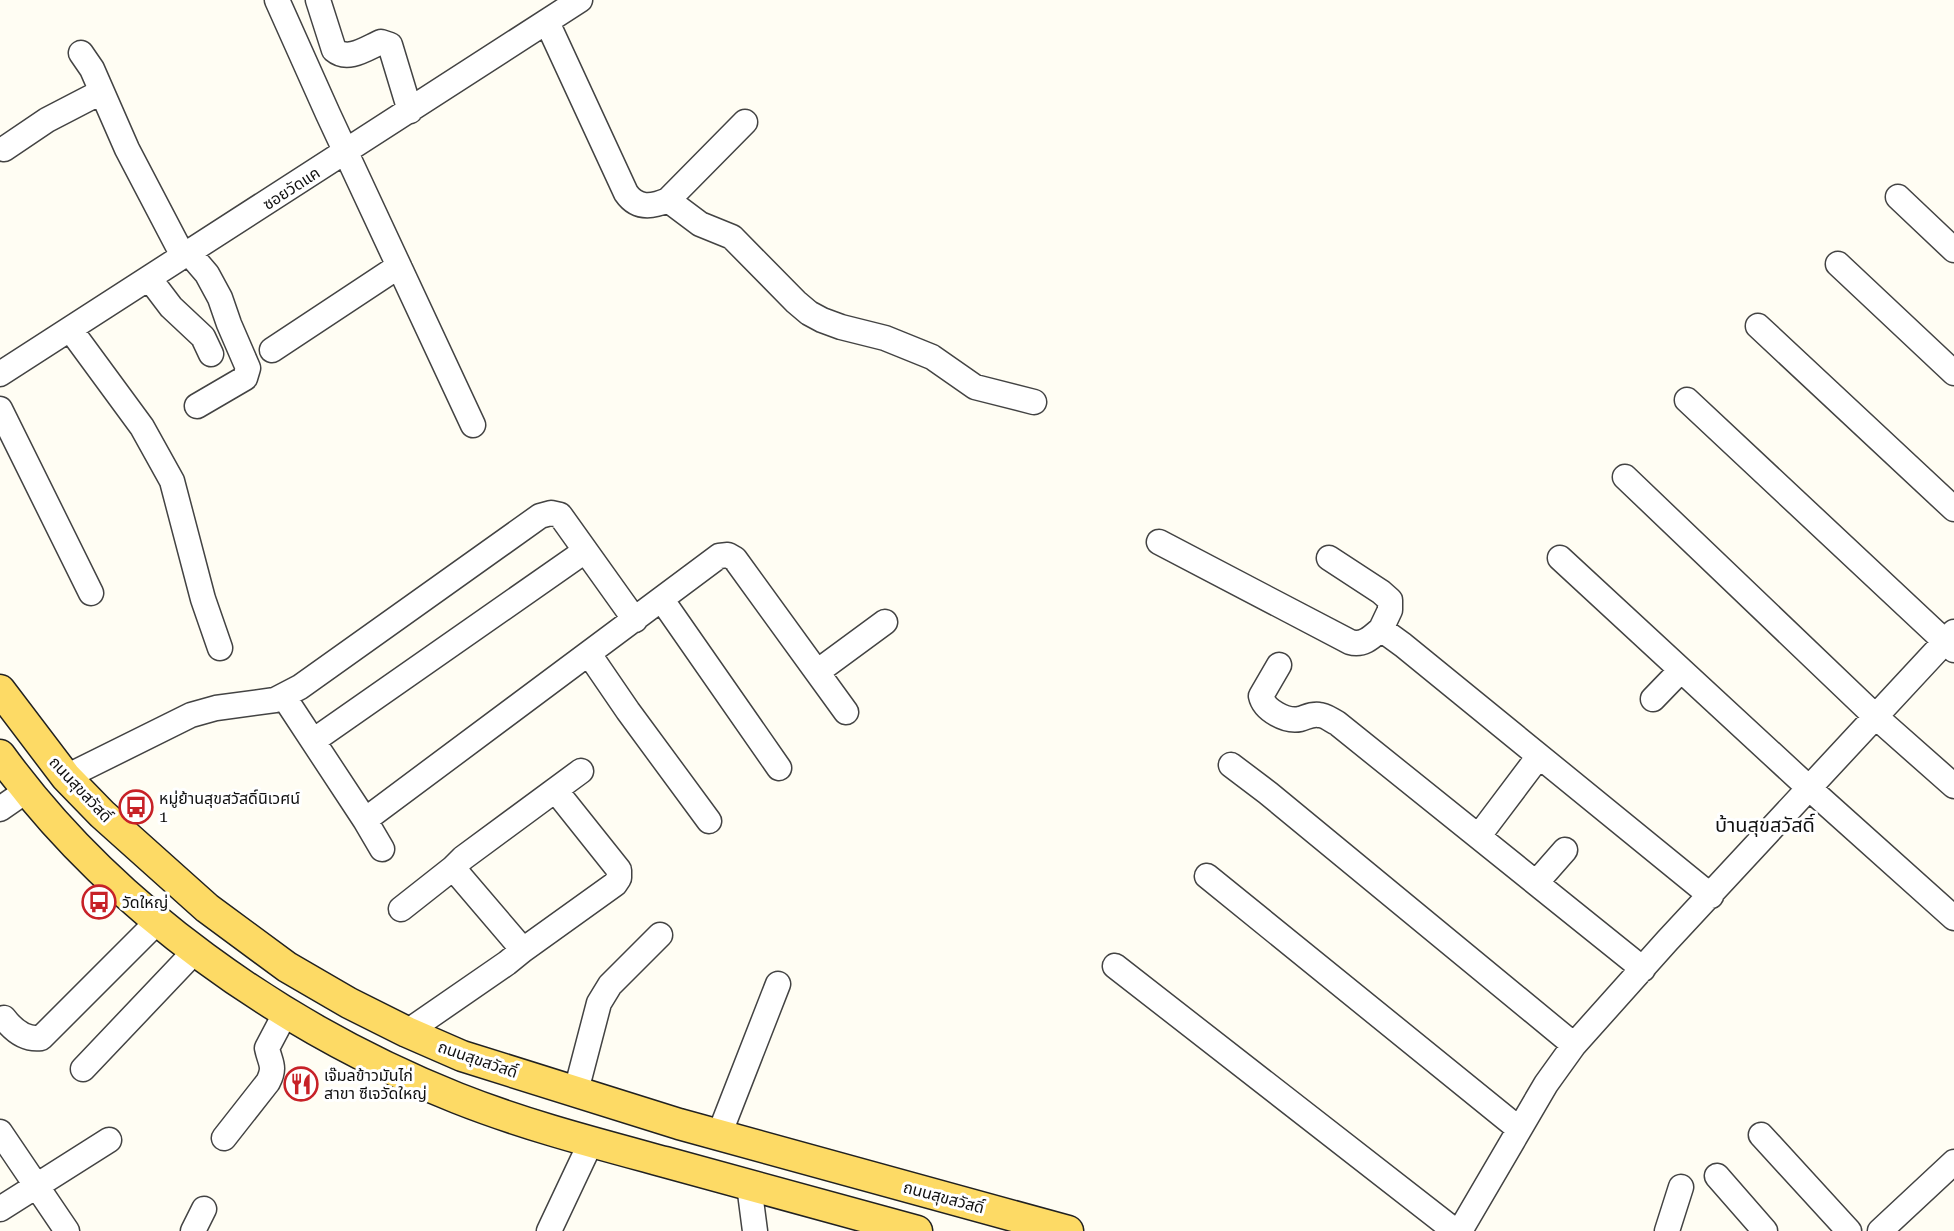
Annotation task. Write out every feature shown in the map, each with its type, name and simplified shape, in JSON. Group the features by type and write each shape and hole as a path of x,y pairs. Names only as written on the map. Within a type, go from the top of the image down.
{"main road":[{"name":"ถนนสุขสวัสดิ์","path":"0,690 66,777 102,814 207,908 287,967 407,1032 462,1056 576,1092 719,1135 1068,1231"},
{"path":"0,754 26,791 106,875 196,950 249,989 313,1029 397,1073 480,1107 591,1142 749,1185 857,1223 917,1231"}],"street":[{"path":"277,0 473,425"},
{"path":"318,0 334,50 339,55 346,56 356,53 381,42 390,45 410,111"},
{"name":"ซอยวัดแค","path":"0,374 410,111 576,1"},
{"path":"547,22 626,193 636,203 645,206 657,205 668,200 745,122"},
{"path":"81,52 92,69 145,186 186,255 207,274 220,298 248,368 245,378 197,406"},
{"path":"4,149 46,120 101,92"},
{"path":"1898,197 1954,250"},
{"path":"668,200 700,224 732,237 796,302 816,317 841,327 885,338 932,357 975,387 1034,402"},
{"path":"1838,264 1954,373"},
{"path":"272,350 399,266"},
{"path":"149,278 166,303 203,337 211,354"},
{"path":"1758,326 1954,509"},
{"path":"70,329 142,427 172,481 203,599 220,648"},
{"path":"1460,1231 1551,1076 1574,1045 1876,717 1951,642 1687,400"},
{"path":"0,409 91,593"},
{"path":"1625,477 1876,717 1954,786"},
{"path":"66,777 191,715 216,708 284,697 540,516 551,513 560,515 635,620"},
{"path":"1159,542 1350,642 1363,643 1381,629 1390,610 1390,600 1329,558"},
{"path":"313,741 585,551"},
{"path":"365,820 720,556 728,555 735,558 846,712"},
{"path":"1560,558 1810,789 1954,918"},
{"path":"662,600 779,768"},
{"path":"817,672 885,622"},
{"path":"1381,629 1711,896"},
{"path":"589,654 709,821"},
{"path":"1279,665 1261,696 1267,707 1289,719 1317,714 1336,723 1643,969"},
{"path":"1653,699 1681,670"},
{"path":"284,697 382,849"},
{"path":"1484,829 1539,756"},
{"path":"1231,765 1574,1045"},
{"path":"401,909 463,858 581,771"},
{"path":"0,809 26,791"},
{"path":"407,1032 507,963 615,884 619,878 619,870 556,791"},
{"path":"1536,883 1564,850"},
{"path":"453,868 523,950"},
{"path":"1207,876 1519,1129"},
{"path":"3,1018 12,1029 22,1035 34,1039 41,1038 159,920"},
{"path":"576,1092 598,1003 610,985 660,935"},
{"path":"83,1069 196,950"},
{"path":"1115,966 1455,1231"},
{"path":"719,1135 778,984"},
{"path":"224,1138 273,1073 267,1048 286,1012"},
{"path":"0,1132 67,1231"},
{"path":"1761,1135 1849,1231"},
{"path":"0,1209 110,1140"},
{"path":"549,1231 591,1142"},
{"path":"1880,1231 1954,1162"},
{"path":"1717,1176 1765,1231"},
{"path":"749,1185 755,1231"},
{"path":"1667,1231 1681,1187"},
{"path":"193,1231 204,1209"}],"place":[{"name":"หมู่ย้านสุขสวัสดิ์นิเวศน์ 1","path":"136,807"},
{"name":"วัดใหญ่","path":"99,902"},
{"name":"เจ๊มลข้าวมันไก่ สาขา ซีเจวัดใหญ่","path":"301,1084"}],"district":[{"name":"บ้านสุขสวัสดิ์","path":"1765,825"}]}
